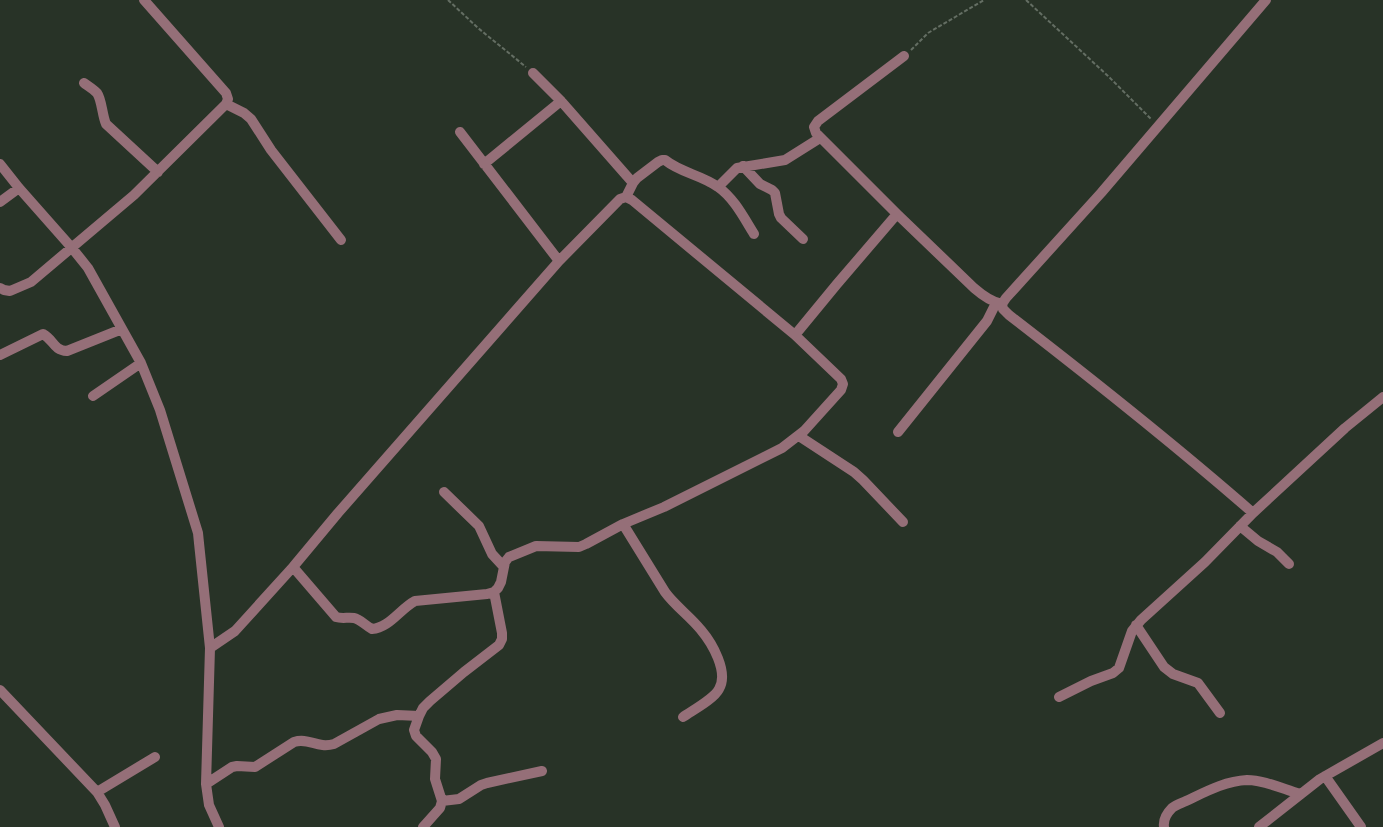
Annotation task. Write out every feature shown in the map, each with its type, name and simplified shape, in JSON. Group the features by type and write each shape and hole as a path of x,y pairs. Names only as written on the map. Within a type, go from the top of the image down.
{"street":[{"path":"0,288 10,291 31,282 134,195 226,104 228,99 226,93 144,0"},
{"path":"898,432 999,304 1101,193 1266,0"},
{"path":"904,56 895,65 818,121 814,127 816,133 974,288 981,294 999,304 1009,314 1112,394 1252,513"},
{"path":"533,73 561,101 633,183"},
{"path":"84,83 100,98 106,124 158,172"},
{"path":"484,164 561,101"},
{"path":"226,104 244,113 251,119 271,150 341,240"},
{"path":"460,132 559,262"},
{"path":"718,186 732,171 737,168 785,160 820,138"},
{"path":"626,197 637,178 662,160 665,160 685,172 718,186 726,193 754,234"},
{"path":"0,164 88,268 141,363 160,410 198,533 210,648 206,784 209,805 219,827"},
{"path":"743,166 760,184 775,193 781,218 803,239"},
{"path":"0,202 19,188"},
{"path":"210,648 235,631 293,567 338,513 559,262 620,199 626,197 632,200 795,335 841,379 843,384 841,390 799,436 782,448 664,507 623,524 579,547 536,546 509,557 505,562 501,582 494,592 415,601 409,604 378,629 372,629 352,617 344,619 336,617 293,567"},
{"path":"795,335 897,214"},
{"path":"0,355 43,334 47,336 57,349 67,351 122,329"},
{"path":"93,396 141,363"},
{"path":"1059,697 1091,681 1113,673 1119,668 1136,625 1205,562 1252,513 1344,428 1383,397"},
{"path":"799,436 854,472 903,522"},
{"path":"444,492 479,526 492,554 504,567"},
{"path":"623,524 665,592 672,601 700,628 720,660 722,669 722,682 720,689 683,717"},
{"path":"1240,526 1258,541 1277,552 1288,564"},
{"path":"423,827 440,808 442,801 435,779 436,759 432,752 416,736 414,730 423,708 430,701 499,645 502,639 502,633 494,592"},
{"path":"1136,625 1164,667 1173,674 1198,683 1220,712"},
{"path":"0,690 97,792 106,805 115,827"},
{"path":"206,784 237,766 255,767 294,742 300,740 327,746 334,744 379,719 397,715 419,716"},
{"path":"1259,827 1325,776 1383,743"},
{"path":"97,792 154,758"},
{"path":"442,801 459,799 487,783 542,771"},
{"path":"1325,776 1361,827"},
{"path":"1164,827 1166,815 1172,808 1212,788 1236,781 1247,780 1259,782 1300,794"}],"path":[{"path":"448,0 478,28 533,73"},
{"path":"904,56 928,33 984,0"},
{"path":"1026,0 1108,76 1159,126"}]}
